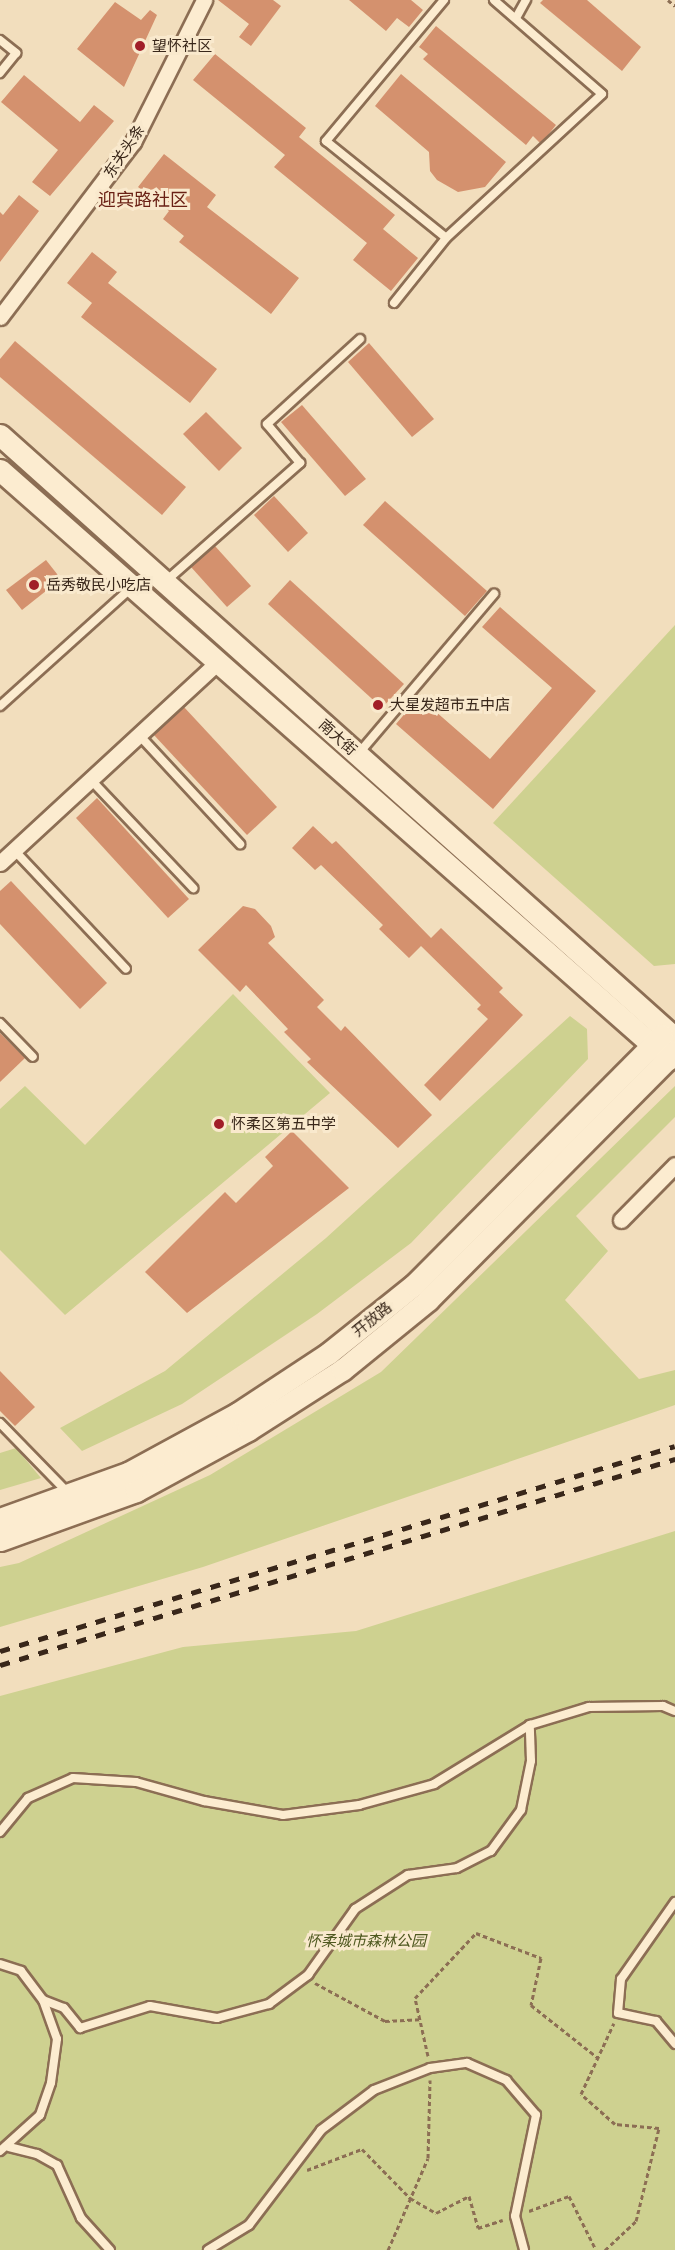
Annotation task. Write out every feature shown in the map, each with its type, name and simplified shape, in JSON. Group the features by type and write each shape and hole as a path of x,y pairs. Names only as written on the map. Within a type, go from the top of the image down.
{"main road":[{"name":"南大街","path":"0,435 358,754 669,1041"},
{"name":"南大街","path":"0,470 217,663 669,1041"},
{"name":"开放路","path":"0,1519 128,1473 218,1424 329,1353 414,1285 669,1041"},
{"name":"开放路","path":"0,1540 136,1491 248,1430 342,1370 428,1300 669,1041"}],"street":[{"name":"东关头条","path":"0,317 133,142 204,0"},
{"path":"0,863 217,663"},
{"path":"621,1220 675,1165"}],"lane":[{"path":"444,0 326,141 446,238"},
{"path":"394,303 446,238 602,94 494,0"},
{"path":"516,18 526,0"},
{"path":"0,40 16,53 0,73"},
{"path":"165,582 300,463 267,424 360,339"},
{"path":"0,706 131,588"},
{"path":"358,754 494,594"},
{"path":"139,735 240,844"},
{"path":"91,780 193,888"},
{"path":"14,850 126,969"},
{"path":"0,1023 33,1057"},
{"path":"0,1423 70,1495"},
{"path":"0,1832 28,1798 73,1778 136,1782 204,1801 284,1815 359,1805 434,1784 530,1725 589,1707 663,1706 675,1711"},
{"path":"43,2000 64,2008 80,2028 150,2006 217,2018 269,2004 302,1980 355,1909 408,1875 457,1868 491,1851 521,1810 531,1761 530,1725"},
{"path":"675,1902 621,1978 618,2013 656,2021 675,2044"},
{"path":"0,1964 21,1971 43,2000 57,2039 51,2083 40,2115 9,2147 0,2151"},
{"path":"208,2250 249,2225 321,2130 374,2090 430,2068 467,2063 506,2080 536,2115 515,2216 524,2250"},
{"path":"9,2147 57,2164 81,2218 110,2250"}],"path":[{"path":"668,0 675,6"},
{"path":"302,1980 336,1991 385,2021 420,2019"},
{"path":"605,2250 636,2222 659,2128 615,2124 581,2094 618,2013"},
{"path":"284,2181 328,2160 362,2150 410,2198 436,2213 470,2196 478,2228 569,2196 596,2250"}],"green space":[{"path":"675,625 675,964 654,966 493,823"},
{"path":"233,994 330,1093 65,1315 0,1250 0,1109 25,1086 85,1145"},
{"path":"570,1016 587,1029 588,1059 411,1243 317,1314 182,1404 82,1451 60,1428 165,1371 326,1238"},
{"path":"675,1086 675,1117 576,1216 608,1251 565,1300 639,1379 675,1370 675,1405 203,1567 0,1627 0,1567 19,1563 210,1475 381,1372"},
{"path":"16,1448 41,1478 0,1490 0,1453"},
{"name":"怀柔城市森林公园","path":"675,1531 675,2250 0,2250 0,1696 183,1647 356,1631"}],"building":[{"path":"218,0 273,0 281,6 251,46 239,37 249,24"},
{"path":"349,0 411,0 423,10 409,27 397,18 386,31"},
{"path":"543,0 587,0 641,47 622,71 540,3"},
{"path":"115,2 141,20 150,10 157,15 124,87 77,49"},
{"path":"436,26 556,125 541,144 533,136 526,145 423,59 428,54 419,47"},
{"path":"215,54 306,128 299,137 395,215 383,229 418,258 391,291 353,260 367,243 274,167 285,155 193,80"},
{"path":"401,74 506,162 485,187 458,192 437,180 430,171 429,152 375,106"},
{"path":"24,75 80,122 94,105 114,121 50,196 32,182 58,150 1,102"},
{"path":"164,154 216,195 207,207 299,278 271,314 179,242 184,236 163,219 169,211 138,187"},
{"path":"19,195 39,211 0,262 0,212 3,215"},
{"path":"92,252 117,272 108,283 217,369 190,403 81,317 92,303 67,283"},
{"path":"15,341 186,487 162,515 0,377 0,359"},
{"path":"369,343 434,419 412,437 348,362"},
{"path":"302,405 366,479 345,496 281,422"},
{"path":"206,412 242,448 219,471 183,434"},
{"path":"274,496 308,533 288,552 254,515"},
{"path":"385,501 487,591 465,616 363,525"},
{"path":"215,546 251,586 227,607 191,567"},
{"name":"岳秀敬民小吃店","path":"46,560 61,579 22,610 6,590"},
{"path":"290,580 404,684 382,708 268,604"},
{"path":"500,607 596,691 493,809 396,724 419,697 490,759 552,688 482,627"},
{"path":"183,706 277,807 247,835 153,734"},
{"path":"97,798 189,899 168,918 76,818"},
{"path":"313,826 332,844 336,841 431,938 441,928 503,988 499,992 523,1015 440,1101 424,1085 488,1019 477,1009 481,1005 421,946 409,958 379,929 383,925 321,865 315,870 292,848"},
{"path":"11,881 107,983 80,1009 0,924 0,891"},
{"path":"243,906 255,909 271,926 275,937 268,943 324,1000 317,1007 341,1031 345,1026 432,1115 398,1148 307,1062 311,1059 284,1032 288,1029 246,985 240,992 198,950"},
{"path":"0,1033 25,1058 0,1082"},
{"path":"292,1131 349,1188 187,1313 145,1272 225,1192 236,1203 273,1166 265,1157"},
{"path":"0,1371 35,1407 15,1426 0,1411"}],"railway":[{"path":"0,1651 675,1446"},
{"path":"0,1665 675,1459"}],"place":[{"name":"望怀社区","path":"140,46"},
{"name":"岳秀敬民小吃店","path":"34,585"},
{"name":"大星发超市五中店","path":"378,705"},
{"name":"怀柔区第五中学","path":"219,1124"}],"district":[{"name":"迎宾路社区","path":"143,200"}]}
